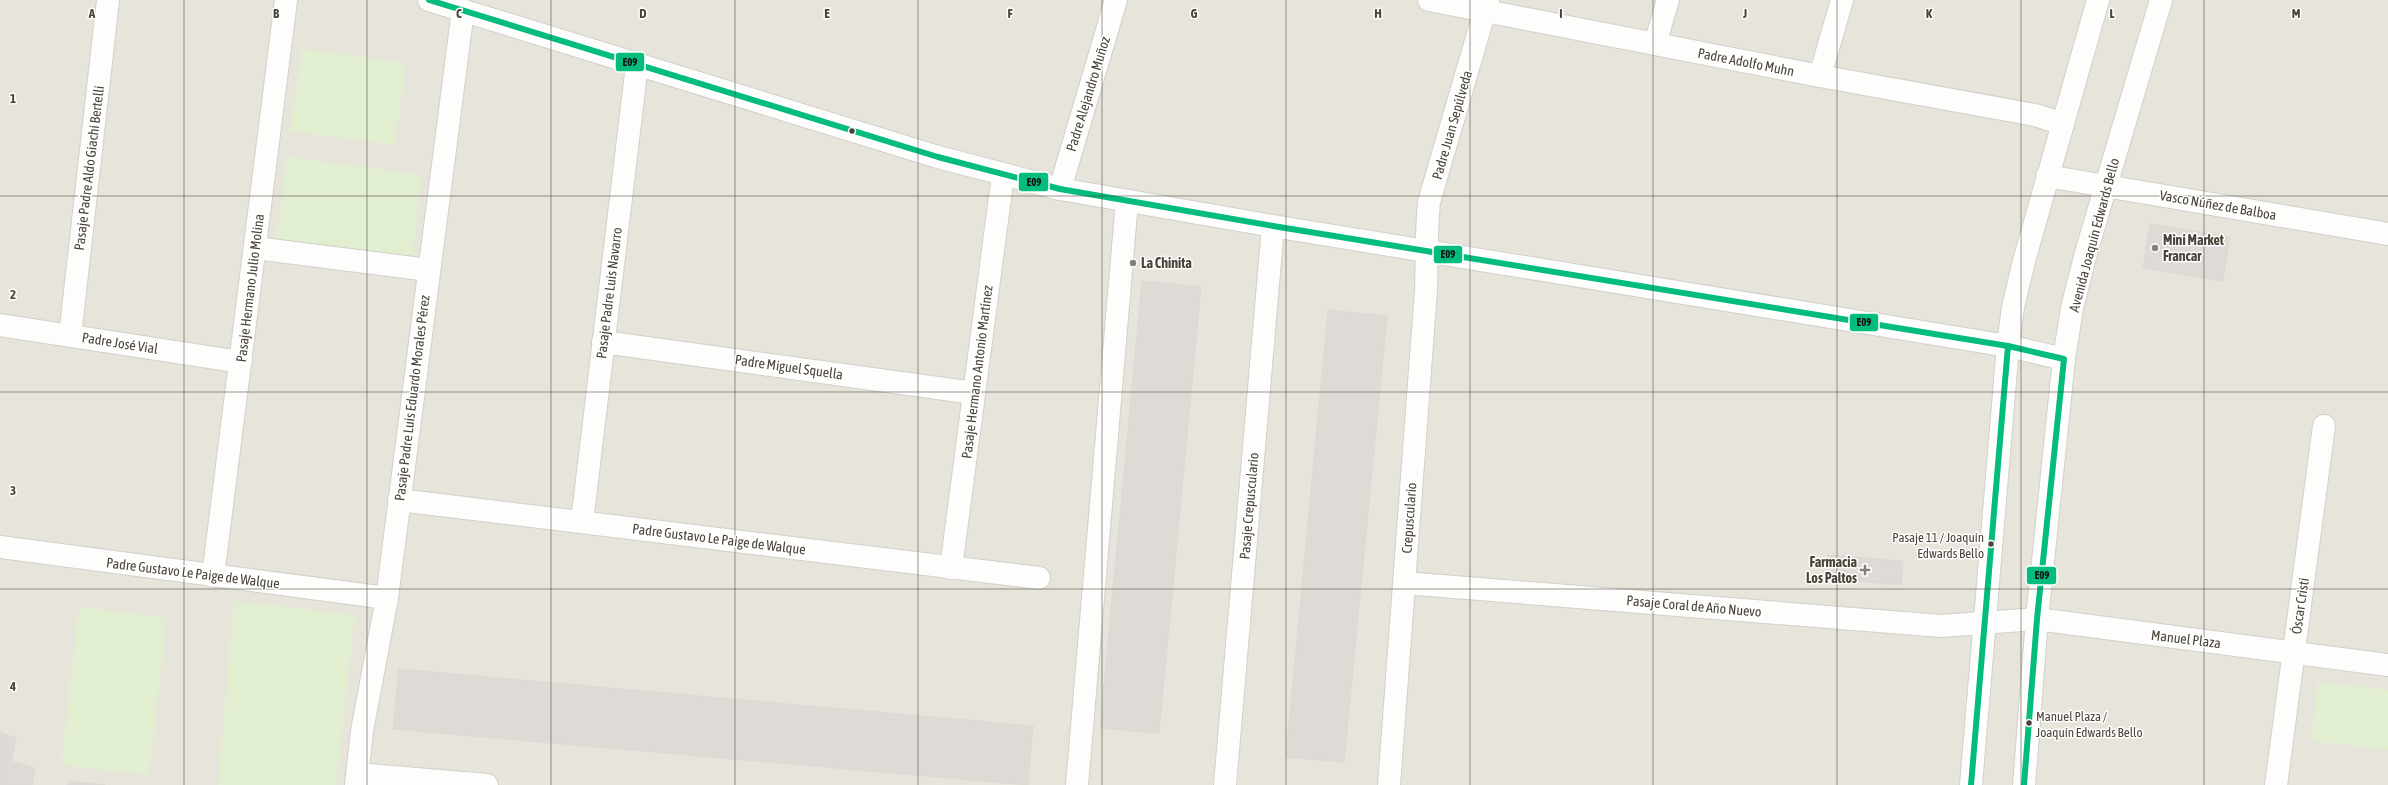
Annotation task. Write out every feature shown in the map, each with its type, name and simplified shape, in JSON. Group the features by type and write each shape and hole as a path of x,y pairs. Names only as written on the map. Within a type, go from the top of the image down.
{"street":[{"name":"Pasaje Padre Aldo Giachi Bertelli","path":"70,336 108,0"},
{"name":"Pasaje Hermano Julio Molina","path":"213,576 286,0"},
{"path":"428,0 1003,176 1060,189 1273,226 2008,346 2064,359"},
{"name":"Padre Alejandro Muñoz","path":"1060,189 1116,0"},
{"name":"Padre Adolfo Muhn","path":"1429,0 1486,6 1655,44 2035,115 2063,124"},
{"path":"1655,44 1668,0"},
{"path":"1820,76 1842,0"},
{"path":"1971,785 2008,346 2019,284 2047,176 2098,0"},
{"name":"Avenida Joaquín Edwards Bello","path":"2024,785 2038,619 2064,359 2078,280 2161,0"},
{"name":"Padre Juan Sepúlveda","path":"1428,251 1426,227 1429,202 1486,6"},
{"name":"Pasaje Padre Luis Eduardo Morales Pérez","path":"356,780 387,598 462,10"},
{"name":"Pasaje Padre Luis Navarro","path":"582,522 637,65"},
{"name":"Pasaje Hermano Antonio Martínez","path":"951,568 1003,176"},
{"name":"Vasco Núñez de Balboa","path":"2047,176 2388,234"},
{"path":"1077,785 1127,201"},
{"name":"Pasaje Crepusculario","path":"1225,785 1273,226"},
{"path":"255,248 429,270"},
{"name":"Crepusculario","path":"1389,785 1428,251"},
{"name":"Padre José Vial","path":"0,325 241,362"},
{"name":"Padre Miguel Squella","path":"604,342 974,393"},
{"name":"Óscar Cristi","path":"2276,785 2324,426"},
{"name":"Padre Gustavo Le Paige de Walque","path":"399,500 1038,578"},
{"name":"Padre Gustavo Le Paige de Walque","path":"0,547 387,598"},
{"name":"Pasaje Coral de Año Nuevo","path":"1404,583 1941,626 1984,622"},
{"name":"Manuel Plaza","path":"1984,622 2038,619 2388,665"},
{"path":"356,780 487,785"}],"shaded area":[{"path":"0,0 2388,0 2388,785 0,785"}],"green space":[{"path":"302,49 406,63 395,145 290,131"},
{"path":"287,157 422,175 412,259 276,242"},
{"path":"234,601 355,615 336,785 218,785"},
{"path":"79,607 167,618 149,775 61,765"},
{"path":"2318,682 2388,690 2388,750 2311,741"}],"building":[{"path":"2150,224 2230,237 2223,281 2143,268"},
{"path":"1142,281 1201,287 1159,733 1100,728"},
{"path":"1328,310 1387,316 1344,762 1286,757"},
{"name":"Farmacia Los Paltos","path":"1828,555 1903,561 1901,585 1826,578"},
{"path":"399,669 1033,726 1028,785 393,729"},
{"path":"0,732 16,738 11,761 35,768 32,785 0,785"},
{"path":"68,781 105,785 68,785"}],"transit line":[{"name":"E09","path":"429,0 938,157 1060,189 1273,226 2008,346 2064,359 2037,619 2024,785"},
{"name":"E09","path":"1971,785 2008,346"}],"place":[{"name":"Mini Market Francar","path":"2155,248"},
{"name":"La Chinita","path":"1133,263"},
{"name":"Pasaje 11 / Joaquín Edwards Bello","path":"1991,544"},
{"name":"Farmacia Los Paltos","path":"1865,570"},
{"name":"Manuel Plaza / Joaquín Edwards Bello","path":"2029,723"}]}
